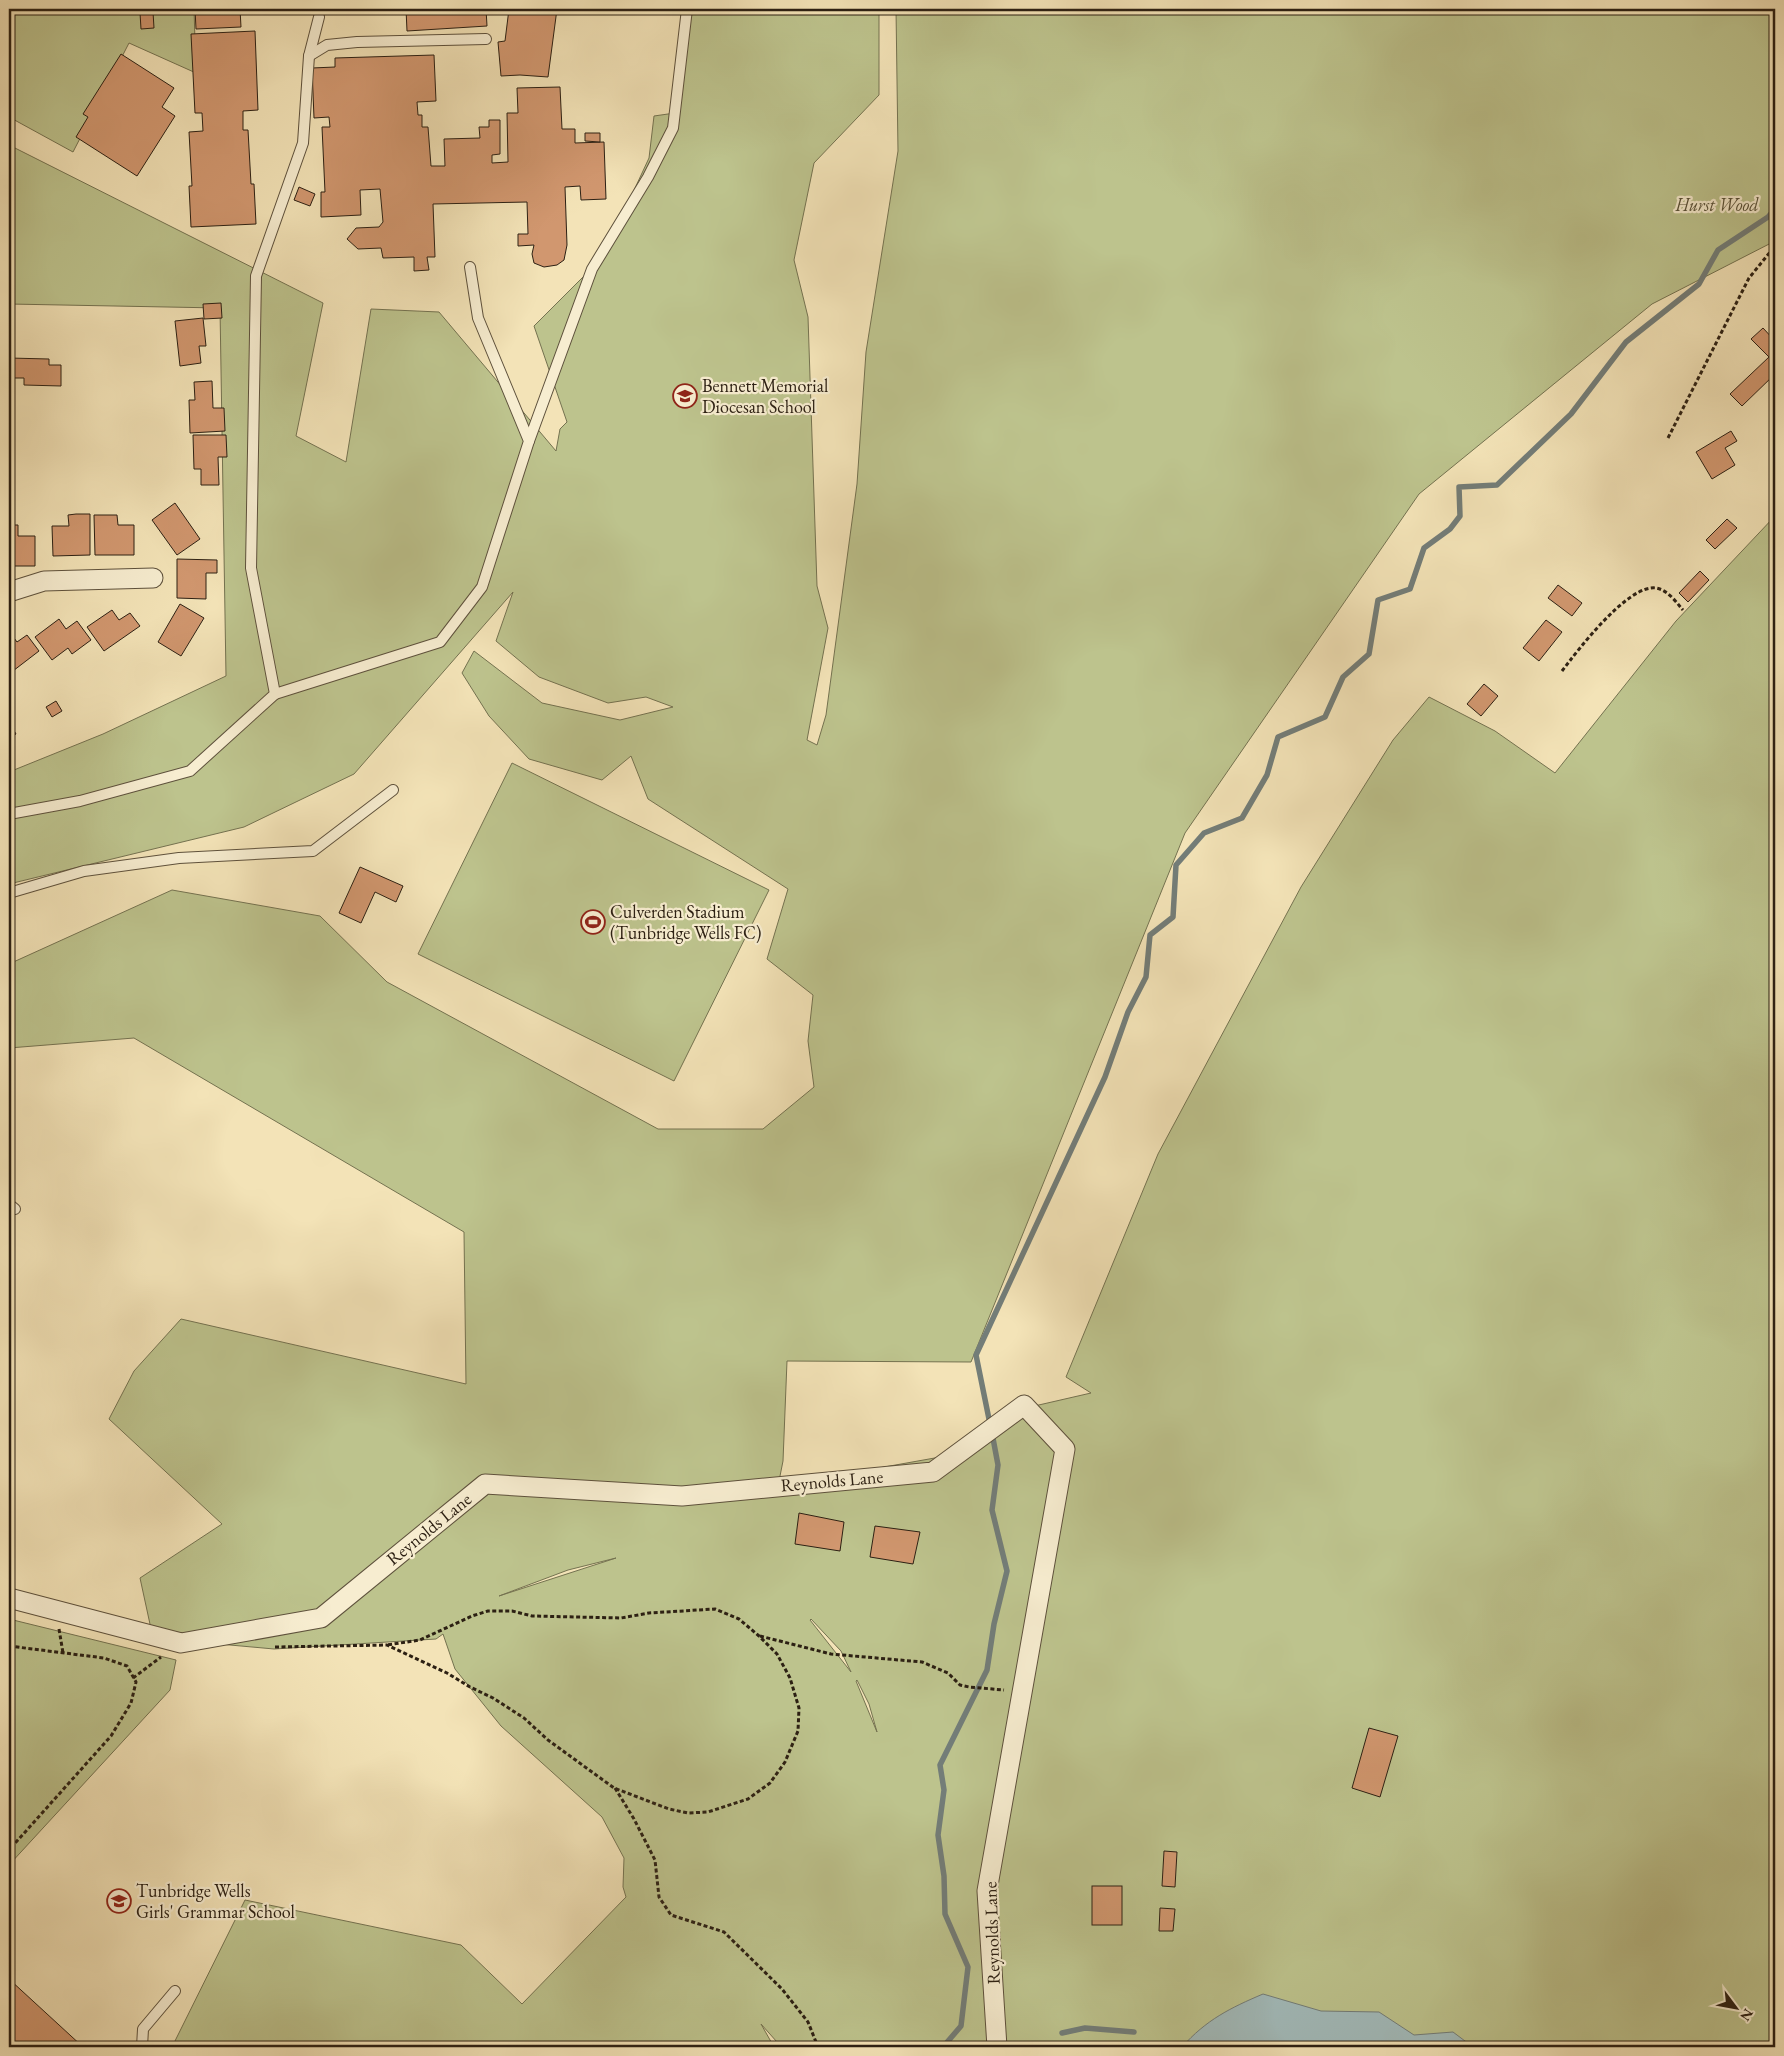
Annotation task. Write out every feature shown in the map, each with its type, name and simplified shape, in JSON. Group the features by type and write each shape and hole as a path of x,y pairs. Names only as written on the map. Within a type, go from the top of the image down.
{"street":[{"path":"9,592 44,581 153,578"},
{"name":"Reynolds Lane","path":"9,1598 181,1642 321,1618 485,1484 682,1496 933,1472 1024,1405 1065,1449 987,1891 997,2047"}],"lane":[{"path":"9,814 80,801 190,771 275,694 440,642 482,587 528,441 592,269 648,177 673,128 686,9"},
{"path":"275,694 251,568 256,276 303,143 308,56 319,17"},
{"path":"308,56 328,45 357,42 486,39"},
{"path":"470,267 478,318 528,441"},
{"path":"9,893 84,871 179,858 314,851 393,790"},
{"path":"142,2047 143,2029 175,1991"}],"path":[{"path":"1668,438 1749,278 1775,246"},
{"path":"1562,671 1612,613 1638,592 1656,588 1672,596 1683,610"},
{"path":"272,1647 388,1645 420,1640 472,1616 496,1611 512,1611 532,1616 621,1618 649,1612 715,1609 739,1620 777,1654 790,1678 799,1708 798,1731 786,1762 770,1783 748,1799 708,1812 688,1813 668,1809 614,1788 548,1740 524,1718 501,1703 447,1673 388,1645"},
{"path":"759,1636 831,1654 922,1662 948,1674 960,1685 987,1690"},
{"path":"9,1646 104,1658 127,1666 136,1682 131,1703 111,1736 9,1850"},
{"path":"133,1678 162,1656"},
{"path":"614,1788 634,1819 655,1860 659,1897 671,1915 724,1932 753,1959 787,1996 808,2022 818,2047"}],"green space":[{"path":"9,9 194,9 196,73 129,43 73,152 9,117"},
{"name":"Hurst Wood","path":"686,9 879,9 879,95 814,163 794,260 808,317 817,586 828,628 807,740 817,745 826,715 857,484 866,352 898,151 896,9 1775,9 1775,241 1652,304 1419,494 1185,833 971,1362 787,1361 783,1461 778,1486 957,1454 1017,1410 1091,1393 1066,1377 1158,1154 1301,887 1393,740 1429,697 1495,731 1555,773 1676,621 1775,516 1775,2047 779,2047 777,2042 761,2024 774,2047 172,2047 245,1900 461,1945 522,2004 626,1897 623,1887 624,1858 602,1817 501,1726 455,1669 443,1634 436,1639 274,1649 153,1638 140,1578 222,1524 109,1419 134,1371 181,1319 466,1384 464,1232 134,1038 9,1048 9,964 172,890 320,916 387,982 658,1129 763,1129 814,1087 808,1041 813,995 767,959 788,889 648,799 631,756 602,780 529,759 489,716 462,673 474,651 542,703 620,720 673,707 646,697 608,703 539,677 496,641 513,592 354,774 244,827 9,884 9,772 103,734 226,676 220,308 9,304 9,145 323,303 296,436 346,462 371,309 439,312 556,451 560,429 567,422 534,326 603,257 649,158 654,116 675,113","holes":["616,1558 499,1596 568,1570","810,1620 841,1651 851,1672","856,1681 869,1704 877,1732"]},
{"name":"Culverden Stadium (Tunbridge Wells FC)","path":"512,763 769,890 674,1081 418,954"},
{"path":"9,1619 176,1660 170,1690 9,1865"}],"water":[{"path":"1263,1994 1321,2011 1379,2012 1414,2035 1453,2032 1469,2044 1470,2047 1182,2047 1209,2022 1240,2004"}],"building":[{"path":"195,9 240,9 241,27 196,29"},
{"path":"406,9 486,9 487,26 407,31"},
{"path":"509,9 557,9 548,77 501,76 498,42 505,41"},
{"path":"153,12 154,28 141,29 140,13"},
{"path":"255,31 258,110 243,111 243,130 248,130 251,184 254,184 256,224 191,227 189,186 192,186 189,132 203,131 202,113 195,113 191,34"},
{"path":"121,54 174,88 162,107 175,116 137,176 76,137 88,117 83,114"},
{"path":"434,55 436,101 417,102 418,115 422,115 422,127 428,127 431,166 445,166 444,139 480,138 479,127 489,127 489,120 500,120 500,154 492,155 492,163 508,162 507,113 518,113 517,88 560,87 562,129 575,129 575,143 604,142 606,199 581,200 580,186 565,187 567,245 564,260 557,265 544,267 534,263 532,254 534,245 518,246 518,234 528,234 527,202 433,204 435,257 427,257 429,270 414,271 414,257 383,258 381,248 358,249 347,239 356,228 379,227 383,222 380,189 360,190 361,215 321,217 321,192 325,192 322,127 330,127 329,117 314,118 312,68 335,67 335,58"},
{"path":"585,133 600,133 600,142 585,141"},
{"path":"299,187 315,194 310,206 294,200"},
{"path":"221,303 222,318 204,319 203,304"},
{"path":"203,318 206,346 199,346 201,363 180,366 175,321"},
{"path":"1763,328 1775,341 1775,374 1742,406 1730,394 1769,357 1751,339"},
{"path":"9,358 49,359 49,365 61,365 61,386 24,385 24,378 9,378"},
{"path":"212,381 213,408 224,408 225,431 190,433 189,400 195,400 194,382"},
{"path":"1731,431 1737,441 1725,448 1735,465 1712,479 1696,452"},
{"path":"193,435 226,435 227,457 218,457 219,485 201,485 201,469 194,469"},
{"path":"175,503 200,539 177,555 152,520"},
{"path":"90,514 90,555 53,556 52,526 69,526 68,515"},
{"path":"94,515 117,515 118,525 134,525 134,555 95,555"},
{"path":"1727,519 1737,528 1715,549 1706,540"},
{"path":"9,525 18,525 18,536 35,536 35,566 9,566"},
{"path":"177,559 217,560 217,573 206,573 206,599 177,598"},
{"path":"1700,571 1709,580 1688,602 1679,593"},
{"path":"1558,585 1582,603 1572,616 1548,598"},
{"path":"180,604 204,618 181,656 158,642"},
{"path":"112,610 119,620 130,613 140,626 104,651 87,627"},
{"path":"59,619 66,629 77,621 91,640 72,654 68,648 52,660 35,637"},
{"path":"1546,620 1562,632 1539,661 1523,648"},
{"path":"11,634 17,642 27,635 39,651 9,674 9,635"},
{"path":"1484,684 1498,696 1481,716 1467,704"},
{"path":"56,701 62,711 52,717 46,707"},
{"path":"9,722 16,734 9,738"},
{"path":"360,867 403,886 396,902 375,892 361,923 339,913"},
{"path":"799,1513 844,1522 840,1551 795,1544"},
{"path":"875,1526 920,1532 913,1564 870,1557"},
{"path":"1369,1728 1398,1736 1380,1797 1352,1788"},
{"path":"1164,1851 1177,1852 1175,1887 1162,1886"},
{"path":"1092,1886 1122,1886 1122,1925 1092,1925"},
{"path":"1160,1908 1175,1909 1173,1931 1159,1931"},
{"path":"9,1979 83,2047 9,2046"}],"waterway":[{"path":"990,1424 976,1355 1105,1077 1128,1012 1146,977 1150,935 1173,917 1176,865 1204,833 1242,818 1267,775 1278,737 1325,717 1343,677 1369,654 1378,600 1410,589 1424,548 1450,529 1460,516 1459,487 1497,485 1571,414 1626,342 1699,284 1718,250 1768,217 1775,209"},
{"path":"943,2047 961,2026 968,1967 945,1914 944,1876 938,1835 944,1790 940,1765 987,1670 994,1624 1007,1571 992,1510 998,1465 992,1433"},
{"path":"1062,2033 1085,2028 1134,2032"}],"place":[{"name":"Bennett Memorial Diocesan School","path":"685,396"},
{"name":"Culverden Stadium (Tunbridge Wells FC)","path":"593,922"},
{"name":"Tunbridge Wells Girls' Grammar School","path":"119,1901"}]}
